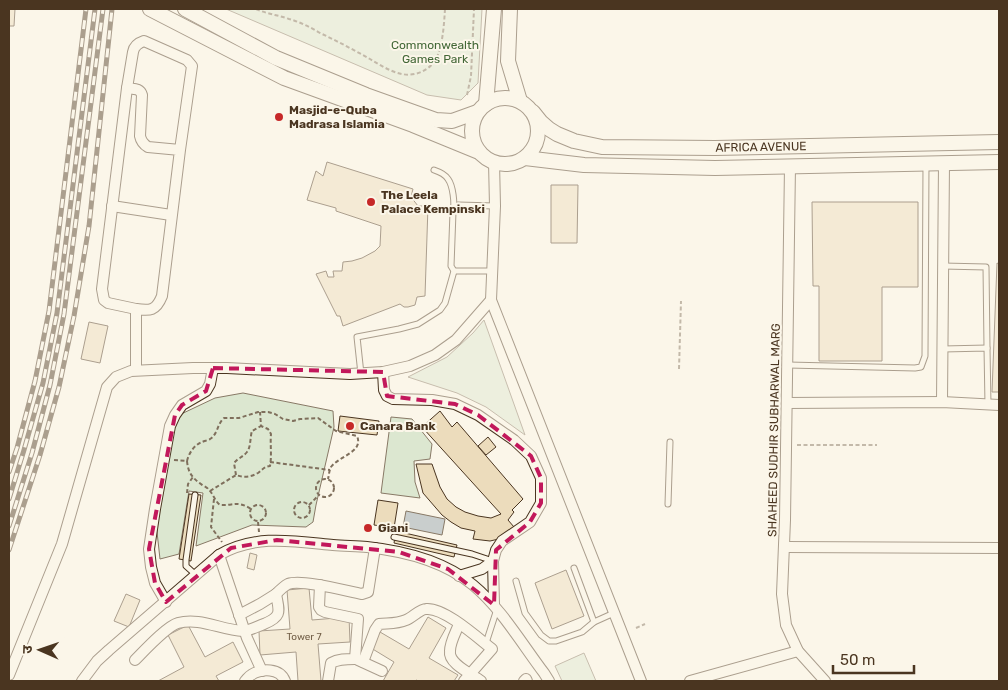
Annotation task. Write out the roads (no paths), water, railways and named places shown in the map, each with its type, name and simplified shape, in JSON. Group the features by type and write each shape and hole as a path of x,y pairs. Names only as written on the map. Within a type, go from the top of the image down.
{"main road":[{"path":"150,9 284,78 413,125 479,152 494,162 504,164 515,163 525,158 537,142 537,122 533,112 520,101 501,98 493,100 482,108 452,121 436,120 366,95 276,58 185,9"},
{"path":"479,152 474,142 473,122 482,108 494,9"},
{"path":"510,9 508,61 520,101"},
{"name":"AFRICA AVENUE","path":"533,112 545,126 557,134 574,142 602,147 715,148 999,142"},
{"name":"AFRICA AVENUE","path":"525,158 584,165 715,168 999,162"}],"street":[{"path":"144,41 187,60 192,66 171,215 162,296 154,309 147,310 108,304 104,300 102,288 127,88 132,52 134,47 140,42 144,41"},
{"path":"127,88 141,91 140,136 143,144 180,150"},
{"path":"494,162 495,206 491,300 641,681"},
{"path":"942,402 944,163"},
{"name":"SHAHEED SUDHIR SUBHARWAL MARG","path":"790,166 785,547 782,600 786,625 798,651 825,681"},
{"path":"112,206 171,215"},
{"path":"9,675 62,544 107,388 116,377 136,370 213,368 350,374 383,372 410,366 435,355 456,340 491,300"},
{"path":"136,309 136,370"},
{"path":"166,602 155,583 149,549 170,426 182,405 206,391 210,384 213,368"},
{"path":"383,372 384,390 387,396 393,399 432,400 455,404 478,415 514,440 531,456 541,478 541,503 530,522 502,542 496,550 493,560 495,607"},
{"path":"787,403 942,402 999,405"},
{"path":"82,681 97,661 223,553 230,548 277,540 375,548 399,552 424,559 448,569 472,584 495,607 549,681"},
{"path":"785,547 999,548"},
{"path":"238,615 260,604 288,584 320,585 362,594 368,592 375,548"},
{"path":"223,553 238,615 262,671"},
{"path":"459,576 482,569 493,560"},
{"path":"320,585 319,607 321,610 358,619 358,661"},
{"path":"135,660 170,627 178,623 200,622 244,631 274,620 278,615 276,594"},
{"path":"358,661 379,624 395,624 405,621 426,608 450,616 492,648 468,677"},
{"path":"459,624 450,651 450,658 468,677 481,681"},
{"path":"690,681 798,651"},
{"path":"328,681 331,663 335,660 358,661 382,671"},
{"path":"246,681 251,675 262,671 274,670 283,676 285,681"}],"lane":[{"path":"788,365 921,367 925,356 926,164"},
{"path":"361,374 357,337 418,324 440,310 445,303 454,271 451,266 452,212 454,207 448,178 434,170"},
{"path":"454,207 458,204 495,206"},
{"path":"943,266 986,267 988,405"},
{"path":"454,271 491,271"},
{"path":"942,348 987,348"},
{"path":"668,504 670,442"},
{"path":"196,495 186,560 186,566 196,575"},
{"path":"394,537 493,560"},
{"path":"574,568 594,622"},
{"path":"516,581 526,613 541,635 549,641 556,641 582,632 594,622 614,613"},
{"path":"486,644 495,607"}],"railway":[{"path":"9,472 35,381 49,311 86,9"},
{"path":"9,499 43,383 57,313 95,9"},
{"path":"9,526 32,453 50,385 64,314 103,9"},
{"path":"9,550 40,455 59,387 74,316 89,226 112,9"}],"place":[{"name":"Masjid-e-Quba Madrasa Islamia","path":"279,117"},
{"name":"The Leela Palace Kempinski","path":"371,202"},
{"name":"Canara Bank","path":"350,426"},
{"name":"Giani","path":"368,528"}],"park label":[{"name":"Commonwealth Games Park","path":"435,52"}]}
